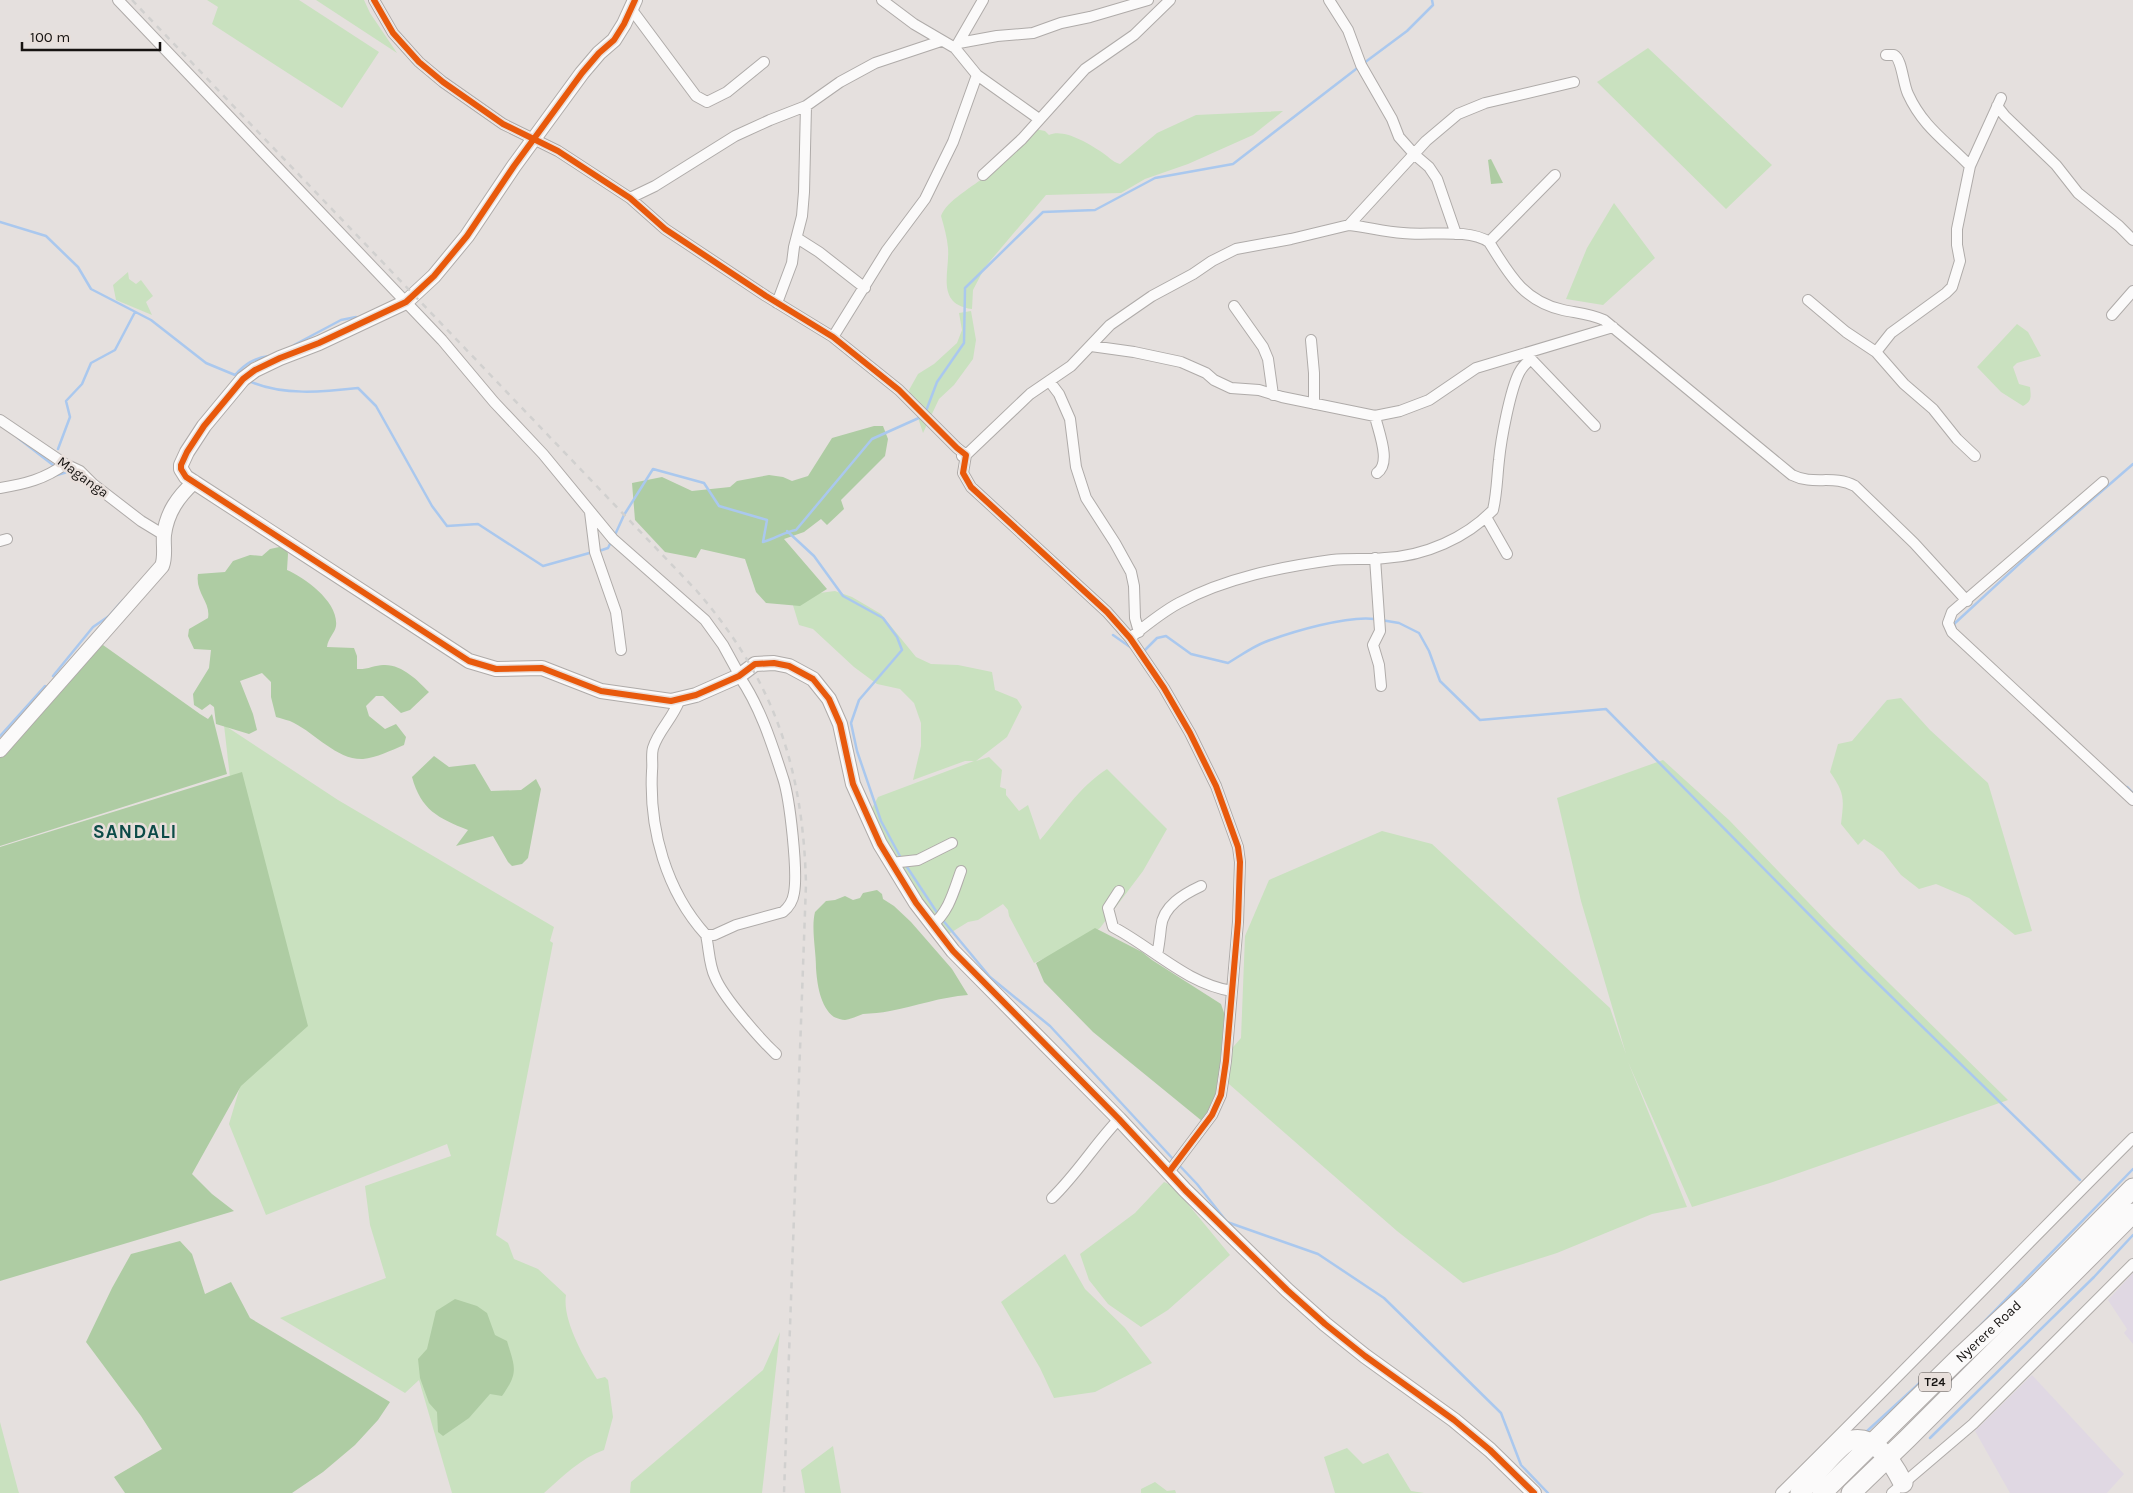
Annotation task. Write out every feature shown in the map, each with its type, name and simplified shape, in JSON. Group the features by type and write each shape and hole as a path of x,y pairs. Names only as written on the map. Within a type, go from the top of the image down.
{"highway":[{"name":"Nyerere Road","path":"1822,1493 1957,1360 2036,1286 2133,1188"},
{"name":"Nyerere Road","path":"1851,1493 2133,1213"},
{"path":"1800,1493 1837,1452 1851,1440 1867,1440 1887,1458 1897,1488"}],"street":[{"path":"118,0 442,340 494,402 543,454 617,544 706,620 724,646 756,705 784,780 791,826 794,892 788,907 783,912 736,925 714,935 706,935"},
{"path":"374,0 393,33 419,62 479,108 514,130 558,150 630,198 665,229 777,303 833,337 900,390 964,455"},
{"path":"882,0 941,41 957,45 997,36 1033,33 1061,23 1090,17 1148,0"},
{"path":"957,45 983,0"},
{"path":"983,175 1015,146 1084,68 1134,35 1170,0"},
{"path":"1329,0 1348,30 1361,65 1392,119 1399,137 1414,155 1430,167 1437,179 1456,234"},
{"path":"764,62 727,92 704,102 696,96 633,5 614,40 599,53 582,73 467,236 434,276 406,302 327,339 280,358 243,379 204,426 180,465 182,472 194,482 469,661 496,669 542,668 601,691 679,701 739,676 755,664 774,663 788,666 813,679 829,699 840,724 853,784 859,801 880,844 911,895 932,924 973,973 1119,1119 1243,1247 1325,1324 1454,1420 1490,1450 1534,1493"},
{"path":"630,198 692,164 735,136 806,106 840,82 875,63 941,41"},
{"path":"957,45 977,75 1039,119"},
{"path":"1886,55 1894,55 1899,59 1906,92 1927,126 1970,166"},
{"path":"833,337 887,250 925,199 953,142 977,75"},
{"path":"1348,224 1426,141 1458,114 1485,103 1574,82"},
{"path":"1876,352 1891,333 1946,294 1952,287 1960,261 1957,229 1970,166 1999,102 2005,116 2056,165 2078,193 2119,226 2133,240"},
{"path":"777,303 792,263 804,192 806,106"},
{"path":"1489,242 1555,175"},
{"path":"1169,1172 1212,1116 1221,1095 1226,1061 1238,922 1240,862 1238,847 1216,786 1190,733 1164,688 1130,638 1107,612 971,487 963,473 964,455 1030,394 1050,382 1127,313 1152,296 1236,249 1291,239 1348,224 1402,233 1477,236 1489,242 1511,278 1538,301 1562,310 1594,316 1613,327 1792,475 1808,481 1834,479 1846,481 1855,486 1914,543 1967,601"},
{"path":"797,238 819,252 865,288"},
{"path":"2112,315 2133,291"},
{"path":"1808,300 1846,332 1876,352 1904,384 1933,409 1957,439 1975,456"},
{"path":"1234,306 1263,347 1268,359 1273,395"},
{"path":"1091,346 1134,352 1180,362 1206,373 1224,385 1237,389 1259,390 1273,395 1375,416 1400,411 1429,400 1476,368 1528,356 1613,327"},
{"path":"1310,340 1314,373 1314,404"},
{"path":"1528,356 1595,426"},
{"path":"1130,638 1180,602 1235,581 1260,574 1332,560 1411,554 1444,544 1486,517 1493,510 1496,500 1499,459 1518,374 1528,356"},
{"path":"1050,382 1059,394 1070,419 1076,467 1086,498 1131,572 1134,586 1135,618 1139,632"},
{"path":"1375,416 1385,459 1381,470 1377,472"},
{"name":"Maganga","path":"0,420 65,464 80,471 93,484 164,535"},
{"path":"0,488 38,480 65,464"},
{"path":"0,750 162,566 166,552 164,535 176,500 194,482"},
{"path":"2103,482 1952,612 1948,623 1952,632 2133,800"},
{"path":"590,511 595,552 616,612 622,650"},
{"path":"1486,517 1507,554"},
{"path":"1375,558 1380,635 1373,645 1380,665 1381,686"},
{"path":"679,701 675,712 653,748 652,808 665,867 687,909 706,935 714,977 766,1045 776,1054"},
{"path":"892,863 918,860 952,843"},
{"path":"932,924 941,918 946,911 961,871"},
{"path":"1157,955 1161,926 1166,912 1178,898 1201,886"},
{"path":"1119,891 1108,908 1113,927 1201,982 1217,989 1232,991"},
{"path":"1052,1198 1119,1119"},
{"path":"1781,1493 1870,1406 2133,1138"},
{"path":"1897,1488 1973,1424 2133,1264"}],"shaded area":[{"path":"2133,1273 2133,1344 2124,1333 2127,1329 2108,1300"},
{"path":"2032,1375 2124,1474 2107,1493 2010,1493 1975,1431"}],"green space":[{"path":"207,0 299,0 379,52 342,108 212,24 218,7"},
{"path":"316,0 364,0 370,13 397,53"},
{"path":"1648,48 1772,165 1726,209 1597,82"},
{"path":"1283,111 1253,135 1188,164 1145,179 1121,193 1046,195 985,267 973,290 972,309 960,306 953,301 949,294 947,286 948,248 941,216 944,210 954,199 993,170 1035,129 1045,131 1049,135 1061,133 1075,137 1120,164 1157,133 1196,115"},
{"path":"1491,159 1503,183 1491,184 1488,160"},
{"path":"1614,203 1655,258 1603,305 1566,299 1587,248"},
{"path":"128,272 129,279 136,284 141,280 153,296 146,302 152,315 116,300 113,285"},
{"path":"971,311 976,340 973,359 954,385 939,399 923,433 909,390 918,374 934,364 957,343 962,330 959,313"},
{"path":"2017,324 2028,332 2041,356 2017,363 2013,367 2019,384 2030,387 2030,398 2023,406 2001,392 1977,367"},
{"path":"874,426 883,426 888,439 885,456 841,500 844,509 827,525 821,519 804,532 784,539 827,589 800,606 766,603 756,592 745,559 701,549 696,558 665,552 635,520 632,483 662,477 692,491 730,487 737,481 769,475 783,477 792,481 808,476 832,438"},
{"path":"284,546 288,554 287,570 311,585 327,600 332,608 336,626 327,647 354,648 357,656 357,669 382,665 392,666 410,674 429,692 410,710 401,713 383,696 376,696 366,706 369,716 385,729 396,724 406,737 404,745 363,759 353,758 336,751 294,723 276,717 271,697 271,682 262,673 240,681 257,730 249,734 216,724 214,707 210,704 202,710 194,705 193,694 209,668 211,650 194,649 188,636 189,629 208,618 207,607 199,587 198,574 225,572 233,561 250,555 262,556 270,549"},
{"path":"835,591 852,597 881,614 916,657 931,664 958,665 992,672 995,690 1017,699 1022,707 1007,737 976,761 989,757 1002,770 1000,787 1006,789 1006,795 1019,811 1028,805 1040,840 1079,793 1107,769 1167,829 1143,871 1100,928 1078,943 1034,963 1009,916 1008,910 1003,904 978,920 968,922 947,935 929,912 869,814 878,797 974,761 965,761 913,780 921,746 921,723 914,703 900,689 877,684 854,667 813,629 799,625 792,602 804,595"},
{"path":"103,645 200,714 208,719 212,714 227,774 0,846 0,758 94,652"},
{"path":"1901,698 1930,730 1988,783 2032,931 2015,935 1969,898 1936,884 1919,889 1901,875 1883,852 1864,839 1858,845 1841,824 1843,808 1841,791 1830,772 1838,744 1852,741 1887,700"},
{"path":"224,725 338,800 554,927 550,941 553,943 496,1235 508,1243 514,1259 538,1269 566,1295 567,1316 580,1350 597,1379 605,1377 608,1380 613,1417 604,1450 580,1463 544,1493 452,1493 419,1380 405,1393 280,1318 386,1278 370,1225 365,1186 451,1156 447,1144 266,1215 229,1124 250,1053 261,1049"},
{"path":"434,756 449,767 475,764 491,791 521,790 536,779 541,789 528,858 522,864 512,866 493,836 456,846 468,830 439,817 432,811 420,798 412,777"},
{"path":"1663,760 1729,820 1833,928 2008,1100 1770,1183 1692,1207 1628,1062 1687,1207 1652,1214 1557,1253 1463,1283 1397,1231 1213,1070 1241,1038 1245,936 1269,880 1382,831 1432,844 1610,1008 1626,1054 1581,901 1557,798"},
{"path":"242,772 308,1026 241,1086 192,1174 212,1194 234,1211 0,1281 0,847"},
{"path":"877,890 882,894 883,899 894,906 911,922 952,969 968,995 887,1012 863,1014 845,1020 834,1017 829,1013 822,1001 817,981 814,932 815,912 826,901 845,896 853,900 860,898 863,893"},
{"path":"1095,928 1142,952 1221,1004 1231,1033 1213,1119 1202,1121 1093,1032 1044,982 1036,963"},
{"path":"1164,1182 1173,1186 1230,1255 1168,1310 1141,1327 1108,1304 1089,1280 1080,1254 1135,1213"},
{"path":"180,1241 192,1254 205,1294 231,1282 250,1318 390,1402 378,1420 355,1445 323,1472 292,1493 125,1493 114,1477 162,1449 141,1416 86,1342 131,1254"},
{"path":"1065,1254 1085,1289 1125,1328 1152,1363 1095,1392 1054,1398 1040,1368 1001,1302"},
{"path":"455,1299 477,1306 487,1313 495,1335 507,1341 514,1370 511,1381 502,1396 490,1394 469,1418 443,1436 438,1432 437,1412 429,1403 420,1378 418,1359 427,1349 436,1311"},
{"path":"780,1332 762,1493 630,1493 631,1482 763,1370"},
{"path":"0,1422 18,1490 19,1493 0,1493"},
{"path":"833,1446 841,1493 805,1493 801,1470"},
{"path":"1347,1448 1363,1464 1388,1453 1411,1491 1424,1493 1335,1493 1324,1457"},
{"path":"1155,1482 1167,1491 1175,1490 1176,1493 1141,1493 1141,1489"}],"waterway":[{"path":"1364,63 1407,31 1433,5 1432,0"},
{"path":"926,411 937,382 964,343 965,288 1043,212 1095,210 1155,178 1233,164 1360,66"},
{"path":"0,222 46,236 78,267 91,289 151,320 206,363 235,375 250,362 269,356"},
{"path":"58,449 70,417 66,401 82,384 91,363 115,350 135,312"},
{"path":"294,345 341,320 356,317"},
{"path":"249,381 275,389 303,392 358,388 376,406 432,506 447,526 478,524 543,566 593,552"},
{"path":"614,537 624,515 653,469 704,483 719,506 767,520 763,542 796,530 872,439 921,417"},
{"path":"18,438 53,465 53,467"},
{"path":"1955,627 1954,624 2042,543 2133,464"},
{"path":"57,475 71,471"},
{"path":"787,531 814,556 843,596 883,618 897,637 902,650 859,700 851,723 857,751 881,821 902,860"},
{"path":"599,551 608,548 611,542"},
{"path":"53,676 93,627 109,616 123,600"},
{"path":"1143,652 1157,638 1166,636 1191,654 1228,663 1260,644 1289,634 1335,622 1364,618 1375,619"},
{"path":"1381,620 1399,623 1419,633 1429,651 1440,681 1480,720 1606,709 1863,969 2080,1180"},
{"path":"1113,635 1133,649"},
{"path":"0,736 45,686"},
{"path":"2127,787 2133,793"},
{"path":"905,864 938,914"},
{"path":"941,918 990,977 1050,1026 1174,1160"},
{"path":"1178,1164 1197,1184 1227,1222 1318,1254 1384,1298 1501,1413 1521,1465 1548,1493"},
{"path":"1975,1331 2133,1169"},
{"path":"1930,1438 2094,1277 2133,1235"},
{"path":"1866,1432 1924,1379"}],"railway":[{"path":"132,0 696,590 746,657 764,692 779,727 799,801 804,841 806,884 784,1493"}],"cycle path":[{"path":"374,0 393,33 419,62 443,82 503,124 558,151 630,198 665,229 766,296 833,337 899,390 966,455 963,473 971,487 1107,612 1130,638 1164,688 1190,733 1216,786 1238,847 1240,862 1238,922 1226,1061 1221,1095 1212,1115 1169,1172"},
{"path":"635,0 614,40 599,53 582,73 514,166 467,236 434,276 406,302 319,343 280,358 255,370 243,379 204,426 187,452 181,469 186,477 469,661 496,669 542,668 601,691 671,701 696,695 739,676 755,664 774,663 789,666 813,679 829,699 840,724 853,784 880,844 916,903 953,951 1119,1119 1185,1190 1287,1290 1365,1356 1454,1420 1490,1450 1534,1493"}],"district":[{"name":"SANDALI","path":"135,832"}]}
